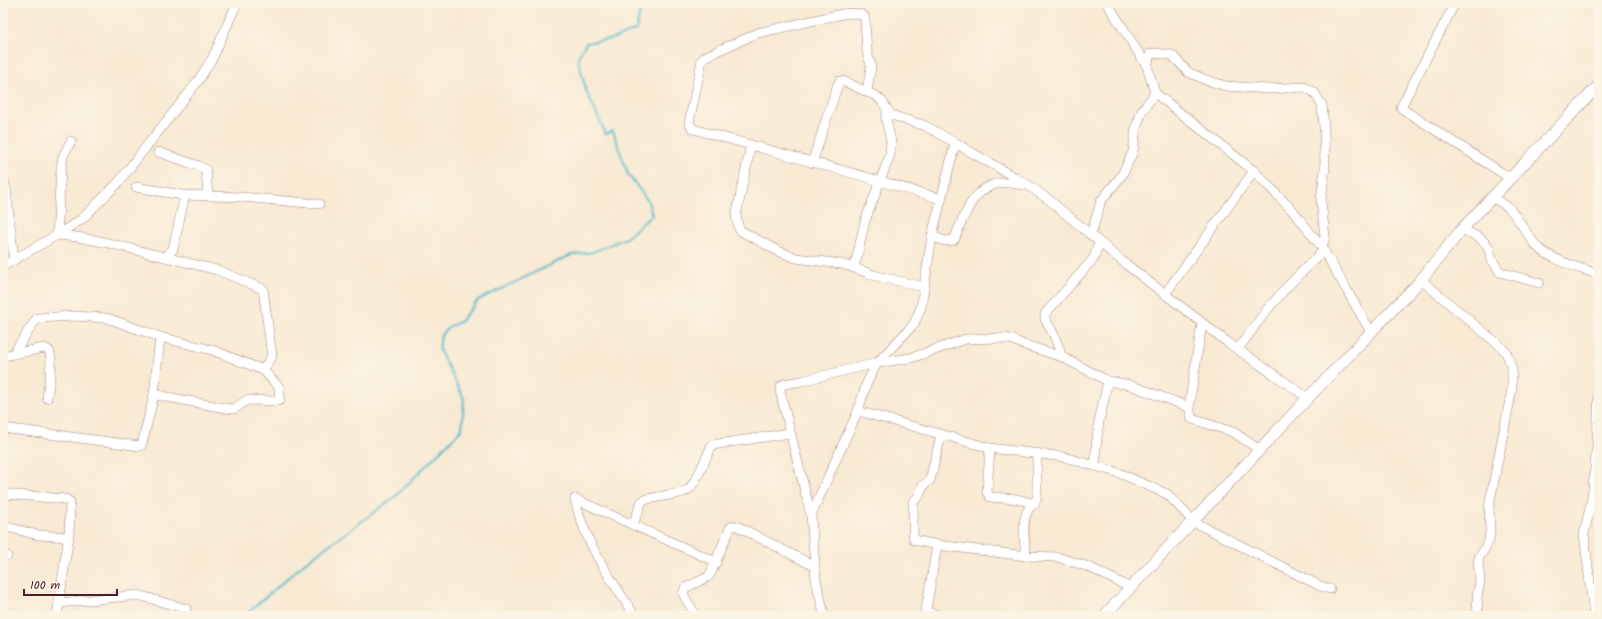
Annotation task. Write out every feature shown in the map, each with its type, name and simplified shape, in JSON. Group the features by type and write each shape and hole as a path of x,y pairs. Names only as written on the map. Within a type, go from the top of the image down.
{"main road":[{"path":"1104,616 1194,522 1308,398 1421,280 1462,229 1599,85"}],"street":[{"path":"3,266 82,219 117,184 198,81 216,51 237,3"},
{"path":"1108,3 1147,66 1155,93 1254,171 1294,212 1323,248 1371,332"},
{"path":"1455,3 1401,107 1510,178"},
{"path":"867,92 871,66 867,52 864,16 860,14 833,16 758,33 706,56 702,60 689,123 693,128 812,163 880,180 941,198"},
{"path":"1147,66 1150,54 1155,53 1172,55 1188,72 1206,80 1226,86 1268,89 1304,87 1314,92 1322,105 1325,168 1321,201 1325,237 1323,248 1266,311 1238,349"},
{"path":"812,163 840,81 867,92 881,100 891,115 926,126 1049,200 1110,251 1202,323 1308,398"},
{"path":"1091,235 1101,201 1122,174 1133,152 1136,128 1142,111 1155,93"},
{"path":"852,267 856,261 865,220 890,155 891,142 886,119 887,111"},
{"path":"57,235 61,169 63,156 71,141"},
{"path":"811,515 858,412 866,386 877,363 914,324 921,307 932,236 955,144"},
{"path":"751,145 736,216 739,229 772,248 796,258 812,259 852,267 873,275 923,287"},
{"path":"158,152 199,166 206,170 208,196"},
{"path":"1165,294 1254,171"},
{"path":"3,178 6,189 14,260"},
{"path":"932,236 945,241 954,240 970,203 986,187 1000,183 1028,186"},
{"path":"136,187 185,195 319,204"},
{"path":"166,258 173,249 185,195"},
{"path":"1492,197 1511,211 1536,246 1541,250 1557,260 1599,275"},
{"path":"1462,229 1480,238 1488,246 1492,260 1500,272 1539,283"},
{"path":"57,235 77,237 217,270 263,289 272,356 263,370"},
{"path":"1062,357 1054,335 1045,319 1045,314 1094,258 1099,242"},
{"path":"1094,258 1110,251"},
{"path":"1421,280 1499,345 1506,352 1512,369 1512,389 1489,506 1489,541 1479,558 1478,563 1480,581 1477,597 1478,616"},
{"path":"13,354 37,318 74,316 107,318 160,337 212,350 263,370 279,387 280,400 247,400 234,409 230,409 157,394 154,395"},
{"path":"1202,323 1189,407 1192,419 1233,432 1260,450"},
{"path":"3,428 140,446 142,444 154,395 160,337"},
{"path":"826,616 823,610 814,566 811,515 780,391 781,386 784,384 877,363 911,358 966,339 1011,339 1062,357 1108,381 1130,385 1189,407"},
{"path":"3,356 44,348 48,350 50,353 51,362 47,398"},
{"path":"1095,466 1099,421 1108,381"},
{"path":"1594,616 1584,534 1592,499 1598,446 1599,390"},
{"path":"858,412 990,448 1064,456 1119,473 1161,490 1167,494 1194,522 1320,586 1330,589"},
{"path":"633,526 642,501 648,498 687,491 692,485 712,446 790,433"},
{"path":"941,435 930,480 923,486 919,496 913,502 914,521 912,537 917,542 1069,560 1089,567 1131,588"},
{"path":"990,448 987,492 990,497 1017,498 1035,504"},
{"path":"1026,556 1025,517 1028,509 1035,504 1037,498 1037,454"},
{"path":"3,494 68,500 70,502 68,537 57,616"},
{"path":"635,616 588,537 577,510 575,499 716,562"},
{"path":"3,526 38,535 68,537"},
{"path":"696,616 683,594 683,591 685,588 708,577 730,528 734,526 737,526 814,566"},
{"path":"937,545 926,614 942,616"},
{"path":"59,602 138,595 186,609"}],"waterway":[{"path":"244,616 307,561 395,497 462,429 464,399 439,349 441,335 450,326 460,322 478,300 571,255 593,252 626,238 652,215 648,201 628,174 613,131 606,134 586,91 578,57 586,43 612,39 636,30 642,3"}]}
